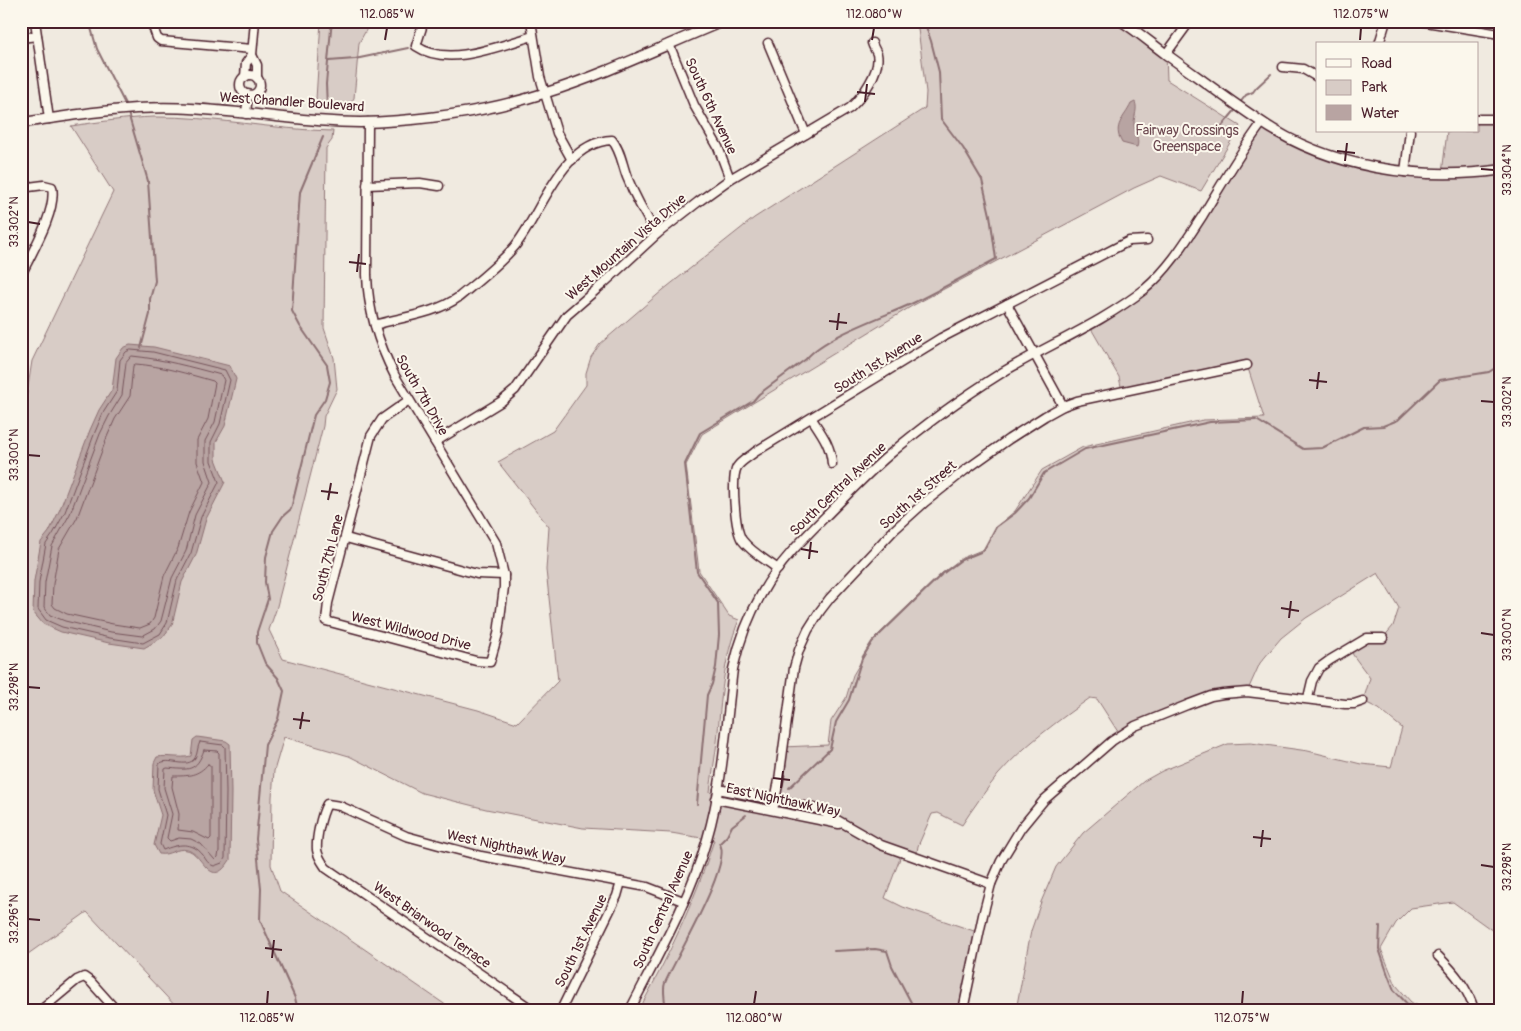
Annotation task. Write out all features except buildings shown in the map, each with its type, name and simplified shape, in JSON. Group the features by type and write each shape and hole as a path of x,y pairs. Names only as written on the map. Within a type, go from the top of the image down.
{"main road":[{"name":"West Chandler Boulevard","path":"21,123 134,108 178,108 323,122 368,122 445,115 490,107 545,93 724,21"},
{"path":"1121,21 1262,123 1326,154 1351,162 1405,172 1442,174 1500,170"}],"street":[{"path":"35,21 49,119"},
{"path":"151,21 157,38 161,41 252,52"},
{"path":"245,77 246,63 252,52 255,21"},
{"path":"424,21 416,46 430,53 457,56 486,50 533,36"},
{"path":"531,21 536,65 557,133 572,160"},
{"path":"1166,54 1190,21"},
{"path":"1380,42 1386,21"},
{"path":"1420,21 1500,34"},
{"path":"21,38 37,36"},
{"path":"768,43 806,134"},
{"name":"West Mountain Vista Drive","path":"435,442 502,401 515,390 567,314 657,234 730,179 850,108 864,92 876,68 878,55 872,43"},
{"name":"South 6th Avenue","path":"669,44 694,105 718,147 730,179"},
{"path":"252,52 257,65 256,78 259,84 258,89 254,94 243,92 240,87 241,81 245,77 252,76 256,78"},
{"path":"1283,66 1303,69 1316,76"},
{"path":"246,114 248,94"},
{"path":"1478,119 1500,119"},
{"name":"South 7th Drive","path":"368,122 367,290 383,354 496,543 504,575 503,607 490,662"},
{"name":"South Central Avenue","path":"630,1010 683,901 707,839 718,789 733,669 737,652 742,633 752,612 778,569 817,525 889,455 955,404 1034,354 1108,315 1146,288 1188,239 1262,123"},
{"path":"1405,172 1410,132"},
{"path":"375,325 441,307 459,297 515,246 557,177 572,160 600,140 612,140 618,147 626,175 643,212 657,234"},
{"path":"367,185 420,183 439,186"},
{"path":"21,188 44,185 52,188 53,202 50,213 21,275"},
{"name":"South 1st Avenue","path":"778,569 749,548 740,538 733,489 734,477 738,467 755,452 812,419 941,338 1129,240 1147,240"},
{"path":"1007,304 1063,406"},
{"name":"South 1st Street","path":"773,810 794,668 808,630 830,598 894,530 964,471 1008,439 1063,406 1077,401 1247,365"},
{"name":"South 7th Lane","path":"326,621 328,603 371,436 382,419 409,400"},
{"path":"812,419 828,444 832,464"},
{"path":"346,538 476,574 504,575"},
{"name":"West Wildwood Drive","path":"326,621 467,658 490,662"},
{"path":"1308,698 1312,681 1319,668 1367,638 1383,638"},
{"path":"963,1010 991,884 1012,841 1032,812 1064,781 1120,735 1135,726 1211,696 1247,692 1345,704 1363,701"},
{"name":"East Nighthawk Way","path":"718,789 818,808 881,845 991,884"},
{"name":"East Nighthawk Way","path":"716,799 846,825"},
{"name":"West Nighthawk Way","path":"319,859 317,850 322,812 327,804 340,806 406,836 439,846 657,890 683,901"},
{"name":"West Briarwood Terrace","path":"319,859 326,868 533,1010"},
{"name":"South 1st Avenue","path":"561,1010 617,896 621,882"},
{"path":"1438,956 1460,979 1470,996 1474,1010"},
{"path":"41,1010 77,980 84,977 91,982 116,1010"}],"green space":[{"path":"321,21 371,21 359,43 354,98 350,104 336,103 330,108 323,108 316,99"},
{"name":"Fairway Crossings Greenspace","path":"917,21 1121,21 1166,54 1167,80 1240,126 1201,191 1161,176 1134,188 912,306 702,434 686,465 699,571 729,616 739,620 726,664 710,792 773,805 783,747 828,745 831,721 846,698 853,675 875,638 942,573 962,558 984,549 997,526 1015,511 1042,470 1083,447 1203,420 1264,418 1247,365 1122,391 1119,377 1089,325 1159,275 1262,123 1351,162 1442,174 1447,132 1478,132 1478,119 1500,119 1500,936 1453,902 1411,908 1396,923 1381,949 1396,985 1411,1002 1426,1010 1016,1010 1031,931 1056,867 1083,833 1144,781 1162,771 1228,744 1251,743 1308,751 1361,764 1391,767 1402,728 1379,709 1363,701 1370,678 1353,655 1351,647 1367,638 1383,638 1393,626 1399,608 1378,573 1306,618 1281,638 1260,663 1247,692 1211,696 1120,735 1097,699 1090,698 1042,734 1008,764 988,787 962,825 938,813 932,814 918,846 916,858 902,853 885,898 903,907 980,933 963,1010 639,1010 681,926 699,884 714,840 671,833 583,828 486,809 422,793 349,756 284,737 274,771 272,797 271,865 280,891 453,1010 179,1010 87,912 21,959 21,431 32,361 113,192 71,126 133,118 176,117 333,131 332,140 326,148 324,328 334,358 337,389 324,416 276,610 269,630 283,659 478,710 517,723 558,681 546,570 549,527 498,462 553,431 586,385 586,373 591,357 600,344 663,290 754,218 925,108 926,92"}],"water":[{"path":"1135,102 1134,123 1138,141 1137,147 1122,143 1118,131 1122,118 1131,104"},
{"path":"130,345 154,347 230,366 236,379 225,426 216,442 216,459 225,482 206,519 196,555 182,582 172,625 163,637 144,648 109,643 61,632 43,624 33,612 34,581 41,542 49,532 60,509 99,410 112,390 116,358 123,348"},
{"path":"197,737 226,741 230,744 230,860 223,869 217,872 212,872 198,857 187,850 183,849 159,854 154,845 161,815 153,790 154,763 157,757 191,756 193,740"}],"waterway":[{"path":"89,21 97,49 126,106"},
{"path":"327,107 326,84 331,29 334,21"},
{"path":"697,804 707,695 716,667 719,635 718,603 697,572 685,464 700,433 753,401 759,394 826,343 855,328 911,304 996,259 990,215 982,180 963,148 941,119 939,72 924,21"},
{"path":"329,61 355,59 408,48"},
{"path":"1239,104 1246,95 1253,92 1271,74"},
{"path":"1212,129 1222,126 1237,108"},
{"path":"128,113 148,181 155,281 150,299 150,314 141,348"},
{"path":"298,1010 295,998 260,920 261,889 256,839 265,745 278,719 284,691 278,678 265,663 257,643 257,632 268,599 265,582 266,557 273,531 283,516 291,509 314,415 325,399 330,382 327,365 292,311 300,192 323,137"},
{"path":"1258,421 1303,449 1322,448 1364,427 1383,426 1398,420 1440,380 1489,372 1500,365"},
{"path":"789,788 830,749 836,722 849,700 862,658 872,642 941,575 961,560 983,551 996,527 1015,513 1029,498 1044,473 1085,449 1210,422 1256,420"},
{"path":"720,843 727,836 732,826 746,815"},
{"path":"665,1010 665,983 701,911 719,869 722,853 719,843"},
{"path":"1380,926 1379,949 1388,975 1394,990 1413,1010"},
{"path":"834,951 875,949 887,951 892,966 915,1010"}]}
